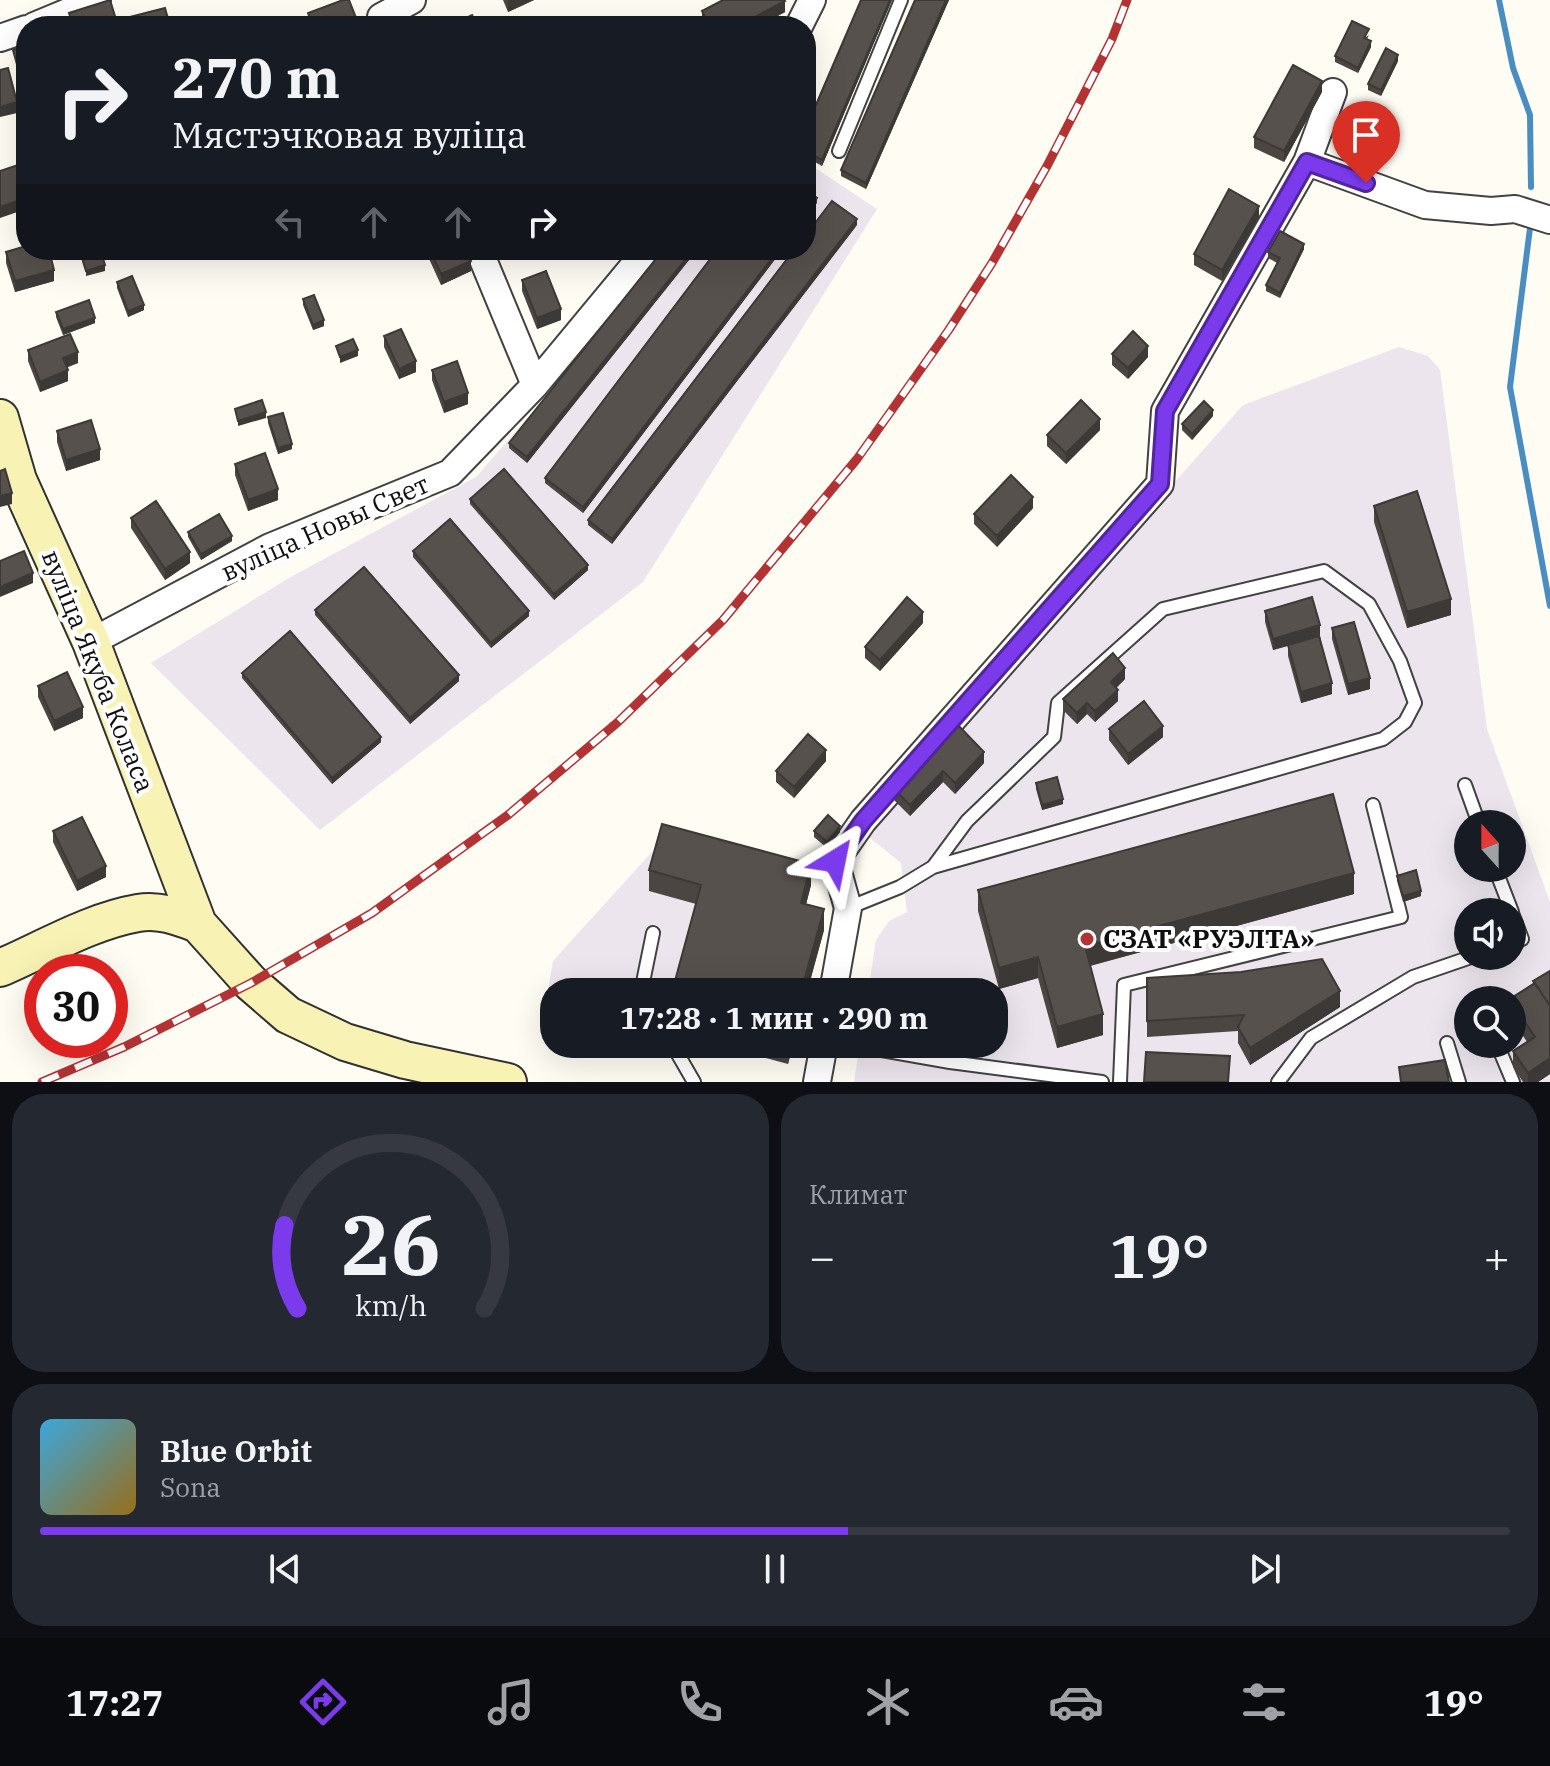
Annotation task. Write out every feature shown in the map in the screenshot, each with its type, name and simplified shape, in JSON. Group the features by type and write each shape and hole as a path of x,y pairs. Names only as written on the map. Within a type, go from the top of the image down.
{"main road":[{"name":"вуліца Якуба Коласа","path":"0,418 18,480 91,642 198,924"},
{"path":"0,968 96,926 140,912 170,913 198,924 251,983 288,1015 345,1042 405,1060 508,1082"}],"street":[{"path":"58,16 97,0"},
{"path":"380,14 412,0"},
{"path":"836,978 848,908 835,861 863,821 1160,484 1165,411 1307,162 1333,92"},
{"path":"1307,162 1425,205 1491,211 1515,209 1550,220"},
{"path":"483,260 535,385"},
{"name":"вуліца Новы Свет","path":"91,642 270,547 450,473 535,385 639,260"},
{"path":"817,1082 821,1058"}],"lane":[{"path":"839,151 901,0"},
{"path":"848,908 900,887 933,867 1383,739 1405,722 1415,703 1400,661 1369,604 1324,571 1163,609 1058,703 1054,737 967,821 933,867"},
{"path":"1465,785 1474,810"},
{"path":"1120,1082 1124,985 1401,917 1373,805"},
{"path":"644,978 653,933"},
{"path":"1278,1082 1311,1038 1413,977 1454,963"},
{"path":"1447,1043 1459,1082"},
{"path":"680,1058 694,1082"},
{"path":"927,1058 1102,1082"},
{"path":"1503,1058 1513,1082"}],"shaded area":[{"path":"816,169 877,209 643,582 320,830 151,663 289,578 476,477 537,407 647,260 816,260"},
{"path":"1399,347 1428,356 1440,370 1487,729 1516,810 1454,810 1454,882 1526,882 1526,836 1550,902 1550,1082 854,1082 858,1058 1008,1058 1008,978 870,978 876,940 889,921 907,912 901,863 864,833 1243,405"},
{"path":"670,832 811,885 801,923 806,978 550,978 553,961"}],"building":[{"path":"110,0 115,16 70,16 69,13"},
{"path":"349,0 355,16 309,16 308,13"},
{"path":"723,0 785,1 757,16 704,16 702,11"},
{"path":"861,0 890,0 822,160 816,157 816,105"},
{"path":"915,0 946,0 866,183 841,170"},
{"path":"165,8 167,16 134,16"},
{"path":"1352,21 1369,29 1364,38 1371,41 1358,68 1335,56"},
{"path":"1386,48 1398,55 1381,90 1368,84"},
{"path":"1293,65 1322,81 1284,151 1254,137"},
{"path":"8,68 16,102 0,107 0,70"},
{"path":"1362,106 1373,112 1356,147 1343,141"},
{"path":"16,166 16,201 0,207 0,171"},
{"path":"1229,189 1259,206 1222,270 1194,254"},
{"path":"832,201 857,219 612,539 588,520 786,260 816,260 816,222"},
{"path":"1280,231 1304,244 1280,293 1266,285 1280,258 1268,252"},
{"path":"16,249 16,260 52,260 54,270 15,281 6,252"},
{"path":"83,260 103,260 105,265 86,271"},
{"path":"435,260 471,261 441,274"},
{"path":"655,260 685,260 527,457 509,443"},
{"path":"709,260 770,260 583,507 545,478"},
{"path":"546,271 561,309 537,318 522,280"},
{"path":"132,276 144,305 128,311 117,282"},
{"path":"314,295 324,320 313,325 303,299"},
{"path":"89,300 95,318 63,329 56,312"},
{"path":"401,329 416,361 399,369 384,336"},
{"path":"1133,331 1148,346 1128,368 1112,354"},
{"path":"70,334 78,352 63,358 68,370 40,382 28,350"},
{"path":"353,339 358,350 340,357 336,346"},
{"path":"457,361 468,393 444,402 432,370"},
{"path":"262,400 266,412 238,421 235,409"},
{"path":"1081,400 1100,419 1066,453 1047,435"},
{"path":"1204,401 1213,410 1192,434 1182,424"},
{"path":"283,413 292,444 278,448 268,417"},
{"path":"91,420 100,449 66,460 57,431"},
{"path":"265,453 278,489 248,500 235,464"},
{"path":"5,469 12,493 0,496 0,471"},
{"path":"504,469 588,565 554,594 470,499"},
{"path":"1011,475 1033,497 997,536 974,514"},
{"path":"1417,491 1451,599 1407,612 1374,506"},
{"path":"156,501 190,552 165,569 131,518"},
{"path":"219,514 232,536 201,554 188,532"},
{"path":"450,519 529,611 491,643 413,551"},
{"path":"24,551 33,573 0,587 0,561"},
{"path":"364,567 459,675 410,718 315,610"},
{"path":"907,597 923,612 880,660 865,647"},
{"path":"1312,597 1320,625 1273,639 1265,611"},
{"path":"1354,622 1370,678 1348,684 1332,628"},
{"path":"290,631 381,737 332,778 242,673"},
{"path":"1319,636 1332,683 1301,692 1288,645"},
{"path":"1113,653 1125,668 1111,682 1118,690 1095,711 1087,703 1077,713 1063,699"},
{"path":"67,672 83,707 54,721 38,686"},
{"path":"1144,701 1163,726 1128,754 1109,729"},
{"path":"954,721 984,752 955,783 943,771 910,805 892,787"},
{"path":"808,734 826,750 794,787 776,771"},
{"path":"1057,777 1063,799 1042,805 1036,783"},
{"name":"СЗАТ «РУЭЛТА»","path":"1333,794 1354,873 1085,946 1103,1014 1057,1027 1038,957 999,968 978,890"},
{"path":"828,815 840,826 827,842 814,831"},
{"path":"82,817 106,866 77,881 53,831"},
{"path":"662,824 811,864 801,903 824,909 805,978 676,978 701,885 649,870"},
{"path":"1416,870 1421,891 1403,896 1397,876"},
{"path":"1322,959 1340,991 1250,1048 1238,1027 1244,1015 1147,1021 1147,978 1241,972"},
{"path":"1550,971 1550,1003 1549,1004 1533,981"},
{"path":"1535,983 1550,1006 1550,1058 1528,1073 1518,1058 1526,1058 1526,1043 1535,1037 1526,1023 1526,989"},
{"path":"1146,1052 1230,1056 1228,1082 1144,1082"},
{"path":"1445,1060 1449,1082 1401,1082 1399,1067"}],"waterway":[{"path":"1499,0 1513,68 1530,115 1531,187"},
{"path":"1530,228 1510,387 1550,606"}],"railway":[{"path":"42,1082 124,1047 251,983 372,913 508,815 618,722 723,620 857,459 948,331 992,263 1047,166 1112,39 1127,0"}],"place":[{"name":"СЗАТ «РУЭЛТА»","path":"1087,939"}],"route":[{"path":"835,861 863,821 1160,484 1165,411 1307,162 1366,183"}]}
